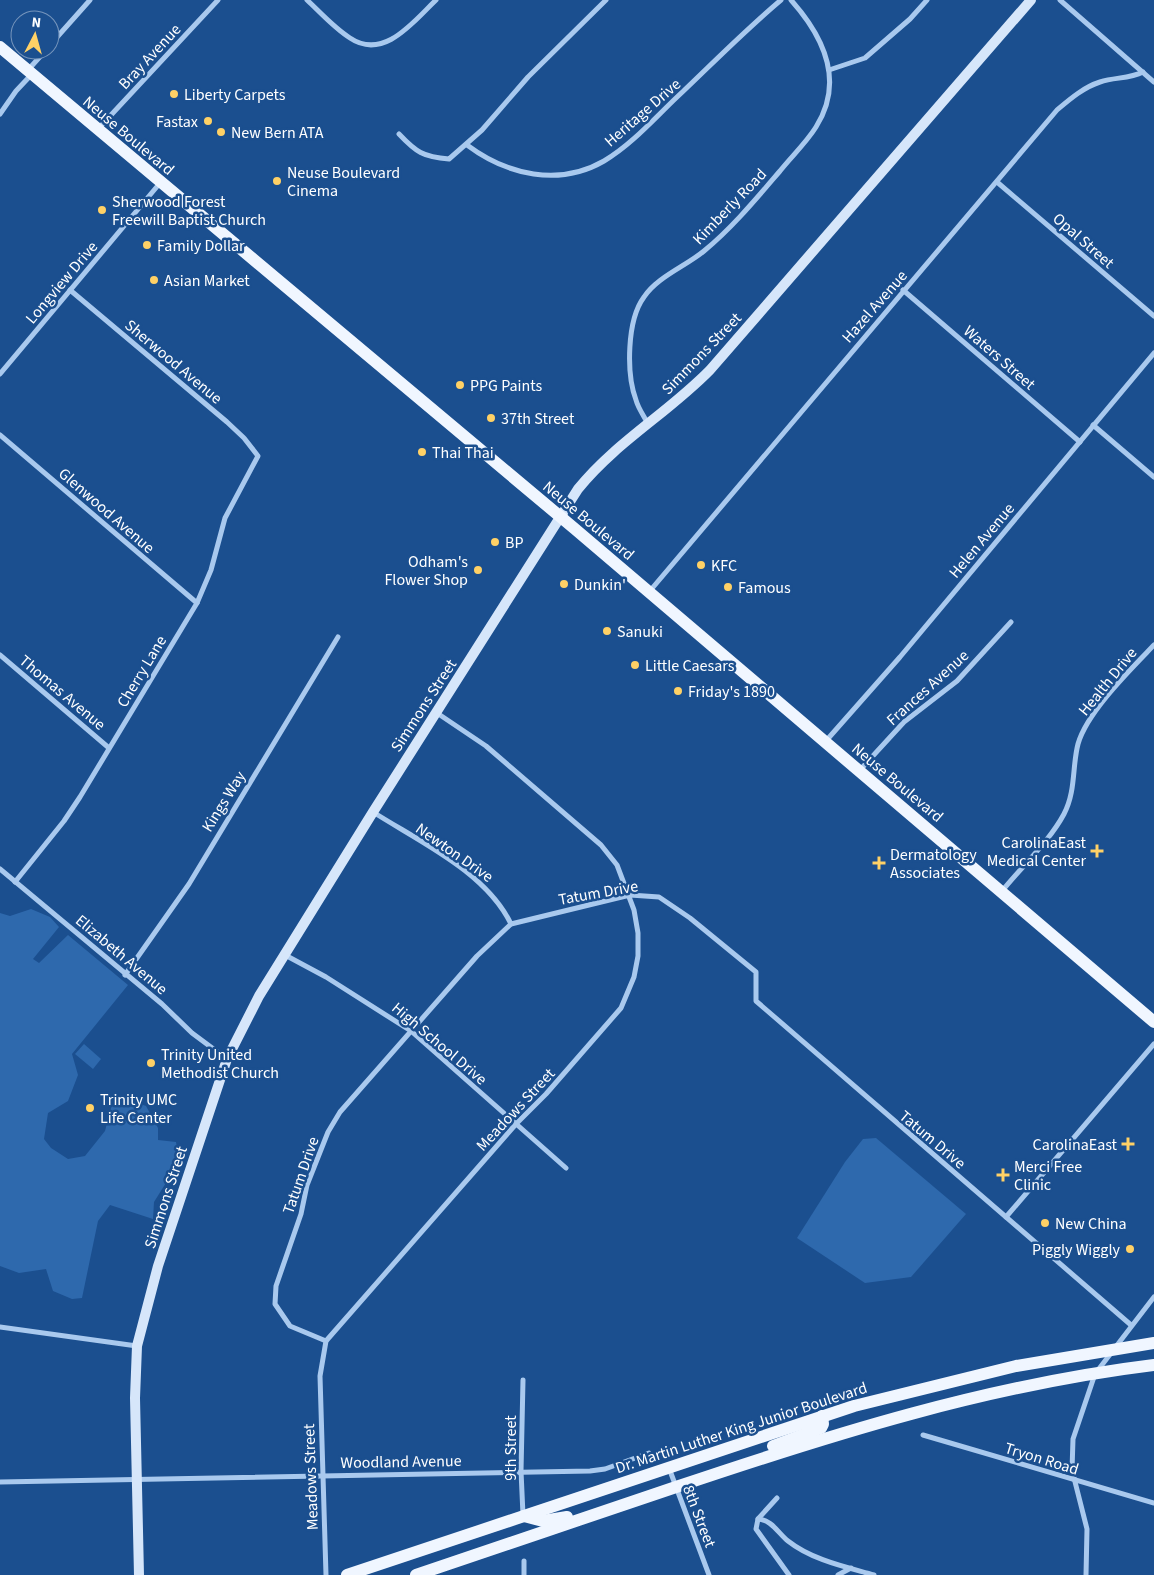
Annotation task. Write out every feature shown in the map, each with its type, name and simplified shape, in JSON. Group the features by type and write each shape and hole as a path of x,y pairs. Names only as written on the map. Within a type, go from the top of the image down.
{"main road":[{"name":"Neuse Boulevard","path":"0,47 825,743 860,770 1154,1022"},
{"name":"Dr. Martin Luther King Junior Boulevard","path":"347,1575 669,1466 822,1416 903,1392 972,1376 1114,1348 1154,1343"},
{"path":"416,1575 729,1469 882,1420 960,1400 1154,1365"},
{"path":"729,1469 772,1446 821,1428 823,1424 822,1416"},
{"path":"524,1516 543,1521 606,1511"}],"street":[{"path":"60,34 90,0"},
{"name":"Bray Avenue","path":"98,129 218,0"},
{"path":"307,0 350,39 365,44 390,41 401,34 436,0"},
{"path":"398,134 414,151 431,158 449,159 482,130 528,77 606,0"},
{"name":"Heritage Drive","path":"466,145 516,171 536,175 553,177 570,174 595,165 619,150 647,126 728,47 781,0"},
{"name":"Kimberly Road","path":"648,424 636,401 631,381 634,316 644,296 662,280 704,251 723,234 761,193 815,128 826,109 830,88 829,70 820,42 808,21 791,0"},
{"path":"829,70 865,58 910,19 927,0"},
{"name":"Simmons Street","path":"139,1575 135,1398 137,1346 158,1266 227,1060 247,1016 559,517 597,467 680,399 710,370 1032,0"},
{"path":"1060,0 1154,82"},
{"path":"0,114 39,60"},
{"name":"Hazel Avenue","path":"649,593 1057,110 1074,96 1100,82 1133,77 1143,72"},
{"name":"Opal Street","path":"997,182 1154,316"},
{"name":"Longview Drive","path":"0,374 160,183"},
{"name":"Sherwood Avenue","path":"70,290 227,422 244,438 258,456"},
{"name":"Waters Street","path":"903,290 1080,442"},
{"name":"Helen Avenue","path":"825,743 900,657 1154,353"},
{"path":"1094,425 1154,477"},
{"name":"Glenwood Avenue","path":"0,435 197,603"},
{"name":"Cherry Lane","path":"15,882 64,821 197,603 211,570 225,518 258,456"},
{"name":"Frances Avenue","path":"860,770 904,722 957,681 1011,622"},
{"name":"Kings Way","path":"125,975 189,884 338,637"},
{"name":"Health Drive","path":"1002,891 1065,813 1072,793 1078,745 1086,725 1097,709 1154,644"},
{"name":"Thomas Avenue","path":"0,655 109,748"},
{"name":"Meadows Street","path":"326,1575 320,1376 326,1341 516,1124 616,1016 628,996 638,956 638,933 630,895 618,865 601,845 486,746 437,713"},
{"name":"Newton Drive","path":"373,812 479,881 502,906 511,924"},
{"name":"Elizabeth Avenue","path":"0,869 183,1023 192,1033 227,1060"},
{"name":"Tatum Drive","path":"326,1341 290,1326 275,1304 276,1286 301,1214 307,1185 328,1132 340,1112 477,956 511,924 630,895 659,897 669,903 756,972 756,1001 1131,1325"},
{"name":"High School Drive","path":"285,955 326,976 411,1031 566,1168"},
{"path":"1006,1217 1154,1044"},
{"path":"1086,1575 1086,1529 1074,1481 1073,1438 1096,1374 1131,1325 1154,1297"},
{"path":"0,1327 137,1346"},
{"name":"9th Street","path":"523,1380 521,1471 524,1516"},
{"name":"Tryon Road","path":"922,1434 1074,1481 1154,1503"},
{"name":"Woodland Avenue","path":"0,1482 605,1469 649,1453"},
{"name":"8th Street","path":"669,1466 709,1575"},
{"path":"777,1498 758,1519 756,1529 789,1575"},
{"path":"758,1519 765,1520 788,1542 812,1555 874,1575"},
{"path":"524,1561 524,1575"},
{"path":"838,1575 851,1568"}],"shaded area":[{"path":"31,909 50,917 59,927 33,959 39,963 68,935 128,985 72,1054 78,1075 68,1101 48,1113 44,1139 51,1148 68,1159 85,1156 105,1131 112,1104 125,1098 146,1106 158,1128 158,1140 176,1142 179,1162 154,1202 153,1219 110,1205 98,1221 82,1298 72,1299 53,1291 46,1269 19,1273 0,1266 0,913 10,916"},
{"path":"84,1044 101,1059 93,1069 75,1054"},
{"path":"876,1138 966,1214 911,1277 865,1283 797,1238 845,1162 863,1139"}],"place":[{"name":"Liberty Carpets","path":"174,94"},
{"name":"Fastax","path":"208,121"},
{"name":"New Bern ATA","path":"221,132"},
{"name":"Neuse Boulevard Cinema","path":"277,181"},
{"name":"Sherwood Forest Freewill Baptist Church","path":"102,210"},
{"name":"Family Dollar","path":"147,245"},
{"name":"Asian Market","path":"154,280"},
{"name":"PPG Paints","path":"460,385"},
{"name":"37th Street","path":"491,418"},
{"name":"Thai Thai","path":"422,452"},
{"name":"BP","path":"495,542"},
{"name":"KFC","path":"701,565"},
{"name":"Odham's Flower Shop","path":"478,570"},
{"name":"Dunkin'","path":"564,584"},
{"name":"Famous","path":"728,587"},
{"name":"Sanuki","path":"607,631"},
{"name":"Little Caesars","path":"635,665"},
{"name":"Friday's 1890","path":"678,691"},
{"name":"CarolinaEast Medical Center","path":"1097,851"},
{"name":"Dermatology Associates","path":"879,863"},
{"name":"Trinity United Methodist Church","path":"151,1063"},
{"name":"Trinity UMC Life Center","path":"90,1108"},
{"name":"CarolinaEast","path":"1128,1144"},
{"name":"Merci Free Clinic","path":"1003,1175"},
{"name":"New China","path":"1045,1223"},
{"name":"Piggly Wiggly","path":"1130,1249"}]}
